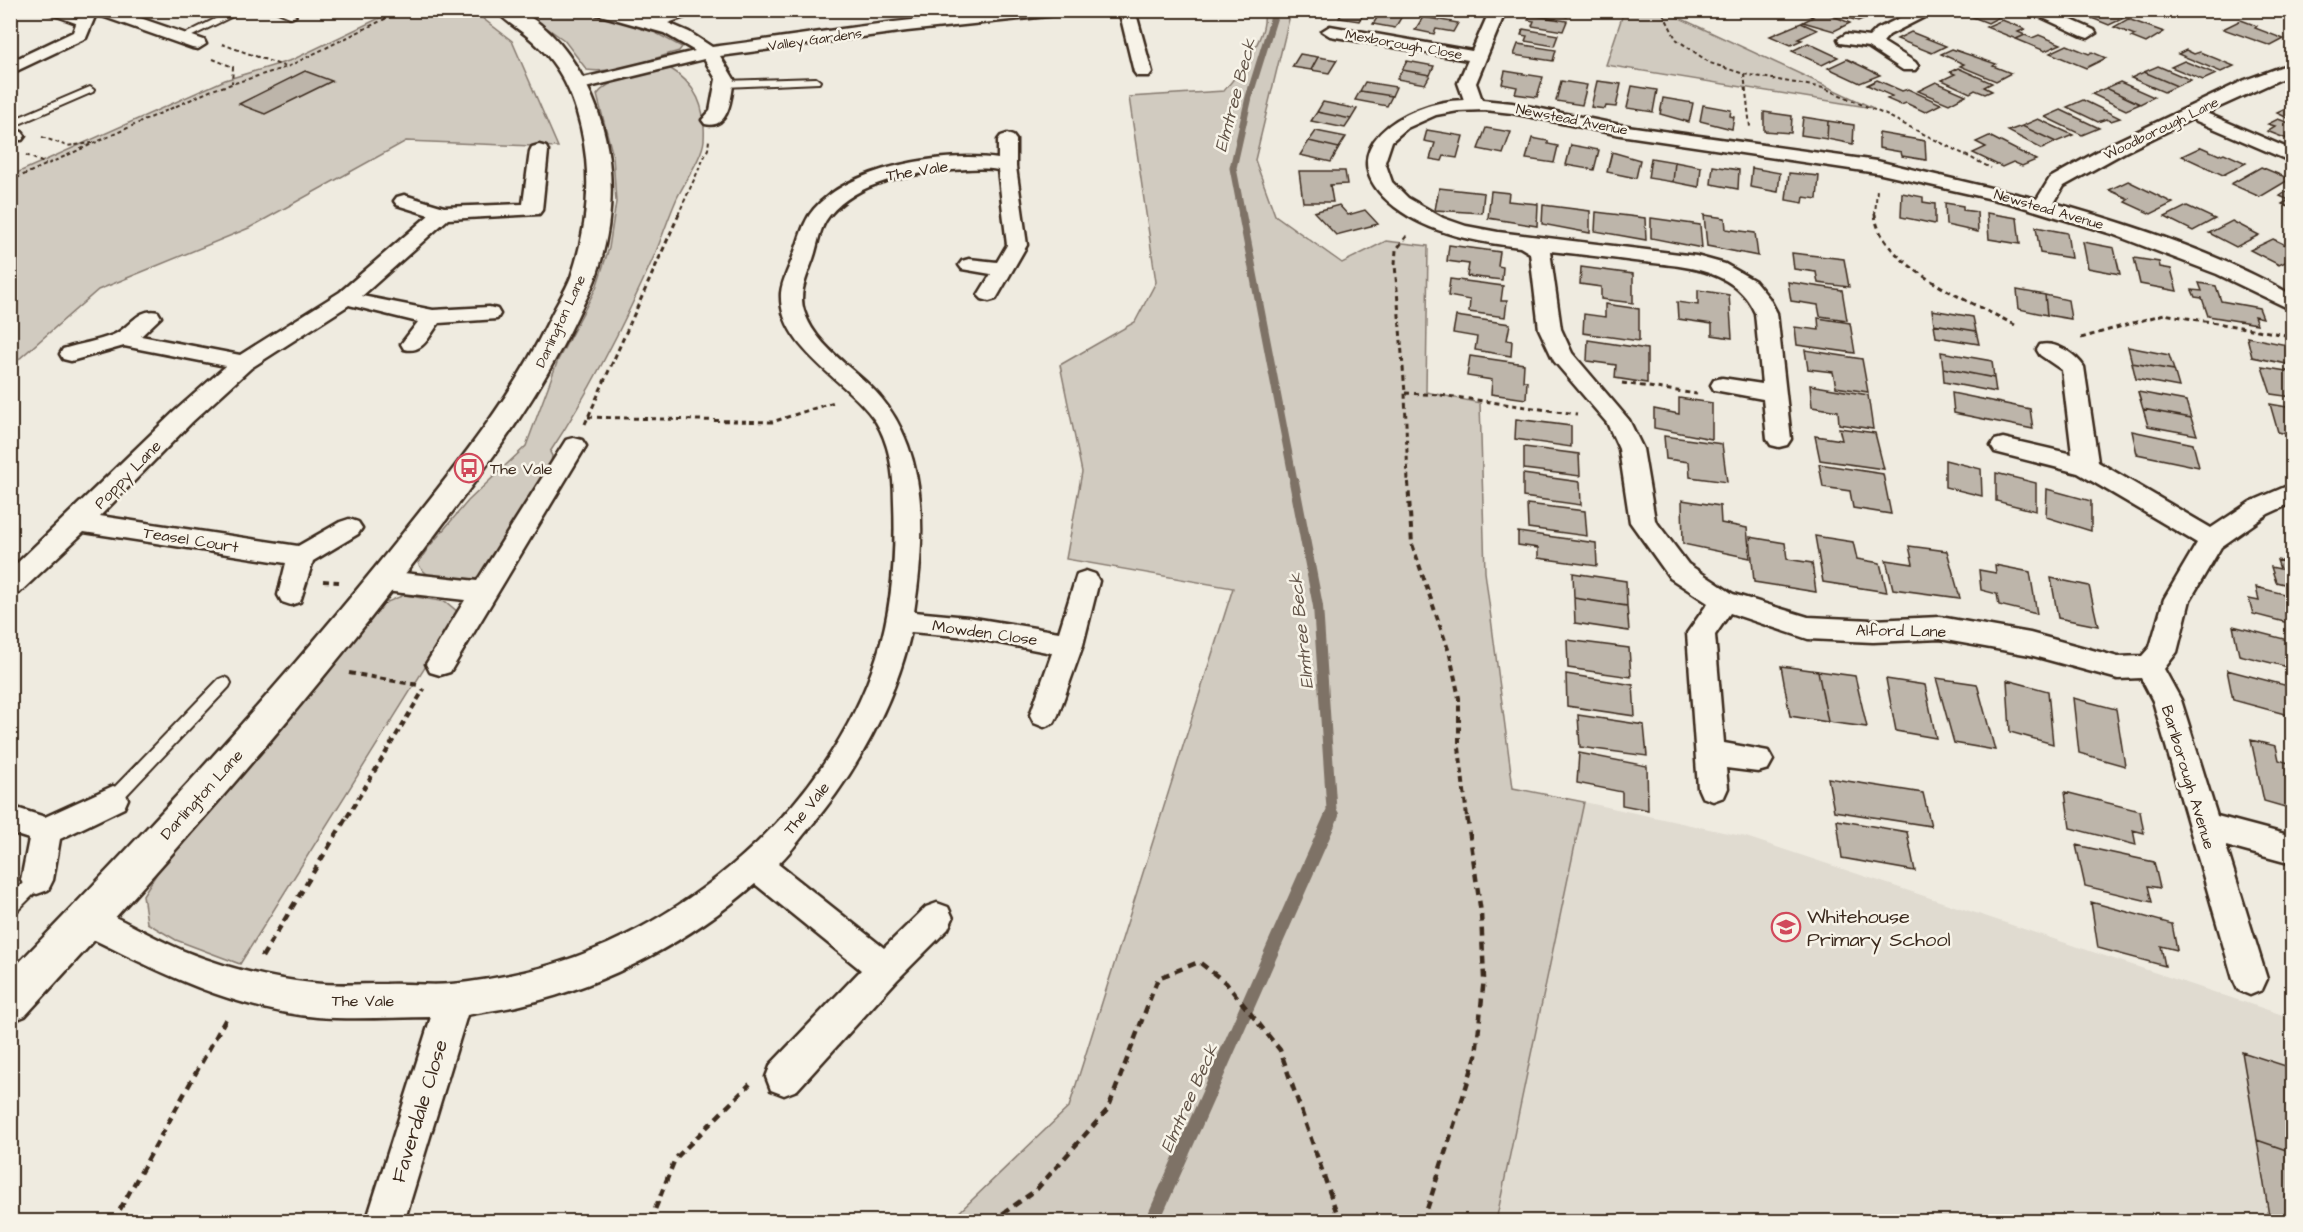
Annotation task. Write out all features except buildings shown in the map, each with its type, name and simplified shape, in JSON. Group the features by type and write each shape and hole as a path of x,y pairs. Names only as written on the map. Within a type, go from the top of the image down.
{"street":[{"path":"100,10 198,44"},
{"name":"Darlington Lane","path":"10,1002 88,920 268,720 384,581 469,468 537,371 583,278 598,212 599,163 592,123 577,85 554,49 506,10"},
{"path":"599,10 653,23 684,36 708,53 725,79 719,112 711,120"},
{"path":"653,23 690,10"},
{"name":"Valley Gardens","path":"577,85 708,53 907,26 1057,10"},
{"path":"1127,10 1143,72"},
{"path":"1475,105 1467,83 1498,10"},
{"path":"1873,43 1883,32 1930,10"},
{"path":"2034,10 2088,33"},
{"path":"10,69 84,23 136,23"},
{"name":"Mexborough Close","path":"1330,31 1477,57"},
{"path":"1846,39 1873,43 1909,66"},
{"name":"Woodborough Lane","path":"2043,205 2057,182 2118,148 2251,84 2292,68"},
{"name":"Newstead Avenue","path":"1779,440 1766,313 1762,300 1749,286 1716,267 1696,262 1526,242 1469,232 1425,217 1387,189 1376,169 1377,150 1388,134 1402,122 1420,114 1448,107 1501,106 1604,127 1877,167 2043,205 2126,232 2219,266 2261,285 2292,304"},
{"path":"2192,113 2292,157"},
{"path":"989,295 1017,245 1007,167 1007,140"},
{"path":"404,201 443,213 532,210 538,151"},
{"name":"The Vale","path":"88,920 174,963 244,985 310,1000 454,1000 519,989 586,969 657,937 713,901 757,866 801,817 836,771 862,727 885,673 899,621 906,568 906,483 899,446 885,417 866,392 806,338 795,315 791,294 818,215 847,190 883,175 920,167 962,164 995,162 1007,167"},
{"name":"Poppy Lane","path":"10,586 81,522 195,405 244,363 278,338 346,298 443,213"},
{"name":"Alford Lane","path":"1526,242 1540,250 1550,329 1562,356 1617,420 1631,448 1643,522 1679,571 1724,601 1808,628 1874,631 1940,628 2030,644 2118,668 2149,667"},
{"path":"969,264 1004,269"},
{"path":"346,298 411,314 433,316 489,314"},
{"path":"412,344 433,316"},
{"path":"71,354 123,339 150,317"},
{"path":"123,339 244,363"},
{"path":"2048,350 2073,367 2086,466"},
{"path":"1722,385 1773,393"},
{"path":"440,664 574,446"},
{"path":"2003,446 2086,466 2212,540"},
{"path":"2149,667 2163,652 2177,599 2212,540 2259,508 2292,493"},
{"name":"Teasel Court","path":"81,522 302,556"},
{"path":"291,596 302,556 349,528"},
{"path":"1044,715 1070,645 1086,580"},
{"path":"384,581 483,592"},
{"path":"1713,788 1701,633 1724,601"},
{"name":"Mowden Close","path":"899,621 968,627 1070,645"},
{"name":"Barlborough Avenue","path":"2149,667 2167,700 2250,979"},
{"path":"1710,753 1758,760"},
{"path":"10,819 46,831 112,798"},
{"path":"2204,826 2292,850"},
{"path":"37,880 46,831"},
{"path":"757,866 885,969"},
{"path":"784,1077 885,969 937,918"},
{"name":"Faverdale Close","path":"384,1221 454,1000"}],"lane":[{"path":"44,10 84,23"},
{"path":"181,38 241,10"},
{"path":"277,10 292,16"},
{"path":"724,84 816,81"},
{"path":"12,132 90,90"},
{"path":"112,798 224,683"},
{"path":"10,907 37,880"}],"path":[{"path":"10,181 212,90 287,68 403,10"},
{"path":"1658,10 1667,19 1677,39 1710,63 1744,74 1824,88 1886,115 1996,170"},
{"path":"232,84 233,67 186,50 209,39 287,68"},
{"path":"1744,74 1752,149"},
{"path":"574,446 708,149 711,120"},
{"path":"12,132 28,131 68,146 98,142"},
{"path":"1877,167 1876,222 1881,234 1894,250 1928,279 2016,325"},
{"path":"1423,1221 1476,1056 1484,978 1481,913 1463,790 1459,699 1450,656 1420,570 1411,534 1405,393 1395,264 1396,250 1425,217"},
{"path":"2081,338 2164,314 2292,336"},
{"path":"1580,376 1722,398 1722,385"},
{"path":"588,417 772,423 866,392"},
{"path":"1405,393 1440,395 1617,420"},
{"path":"113,1221 244,985 426,687 345,672"},
{"path":"991,1221 1036,1190 1108,1109 1158,978 1199,962 1226,983 1280,1050 1340,1221"},
{"path":"650,1221 675,1160 762,1072 784,1077"}],"shaded area":[{"path":"394,11 473,11 512,41 558,147 406,141 249,228 98,290 11,366 10,176 225,80 292,60"},
{"path":"523,11 590,11 656,33 682,47 679,51 622,68 587,70 564,40"},
{"path":"1263,11 1291,11 1255,160 1275,215 1342,263 1386,241 1428,246 1426,392 1480,403 1485,572 1513,788 1584,802 1496,1221 950,1221 1069,1107 1233,588 1066,559 1082,472 1060,365 1135,322 1156,282 1129,97 1224,91 1245,64 1258,42 1264,20"},
{"path":"1624,11 1665,11 1873,108 1606,65"},
{"path":"668,67 686,81 698,98 703,117 704,140 700,154 677,198 644,279 593,380 550,452 551,463 484,574 465,582 431,576 418,563 428,548 468,501 526,446 558,360 596,288 609,248 616,202 613,156 597,95 611,83 620,79"},
{"path":"404,595 446,602 459,613 240,964 176,940 147,923 143,895 159,870 380,605"},
{"name":"Whitehouse Primary School","path":"1584,802 1746,837 2292,1018 2292,1221 1496,1222"}],"waterway":[{"name":"Elmtree Beck","path":"1242,215 1233,168 1249,97 1276,10"},
{"name":"Elmtree Beck","path":"1242,214 1294,483"},
{"name":"Elmtree Beck","path":"1294,482 1318,606 1332,815"},
{"name":"Elmtree Beck","path":"1152,1222 1332,815"}],"place":[{"name":"The Vale","path":"469,468"},
{"name":"Whitehouse Primary School","path":"1786,927"}]}
